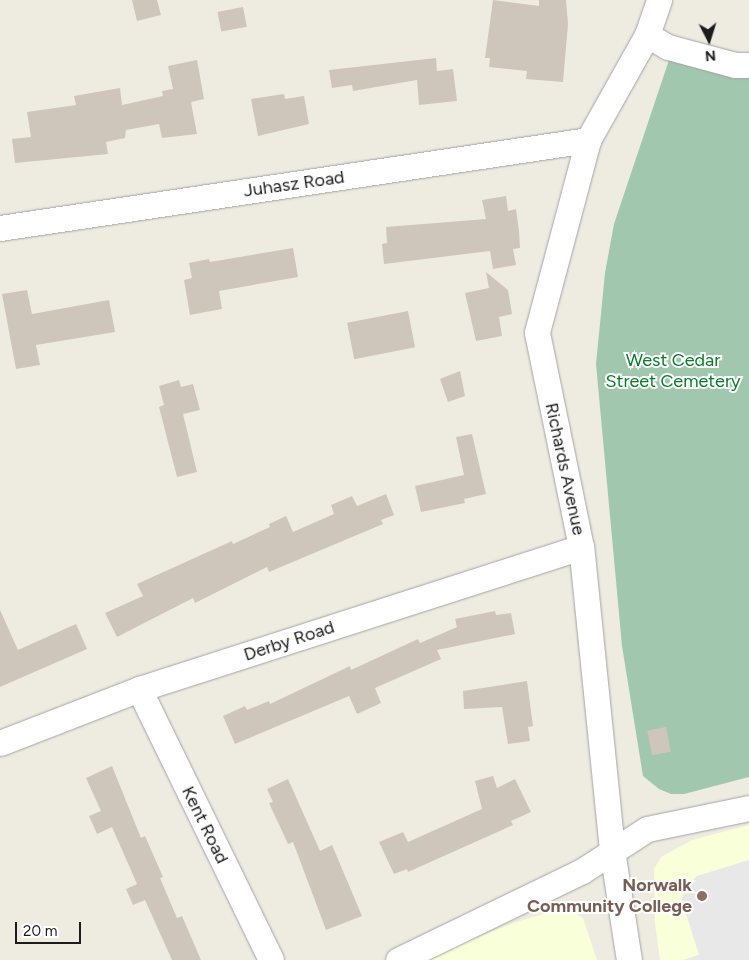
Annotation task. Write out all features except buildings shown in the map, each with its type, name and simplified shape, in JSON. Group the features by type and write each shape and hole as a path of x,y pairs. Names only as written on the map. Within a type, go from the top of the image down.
{"street":[{"name":"Richards Avenue","path":"629,960 612,850 581,547 537,332 588,140 647,36 659,0"},
{"path":"647,36 668,47 735,65 749,65"},
{"name":"Juhasz Road","path":"0,228 588,140"},
{"name":"Derby Road","path":"0,742 139,690 581,547"},
{"name":"Kent Road","path":"139,690 271,960"},
{"path":"398,960 582,871 647,829 749,808"}],"shaded area":[{"name":"Norwalk Community College","path":"749,825 749,960 660,960 655,924 654,869 661,857 692,840"},
{"path":"749,860 749,960 683,960 699,955 682,901 685,887 697,876"},
{"name":"Norwalk Community College","path":"557,910 573,912 583,918 597,960 422,960 513,923"}],"green space":[{"name":"West Cedar Street Cemetery","path":"671,54 749,76 749,777 684,794 671,794 659,789 643,776 622,646 596,364 605,273 614,224"}],"place":[{"name":"Norwalk Community College","path":"702,896"}]}
